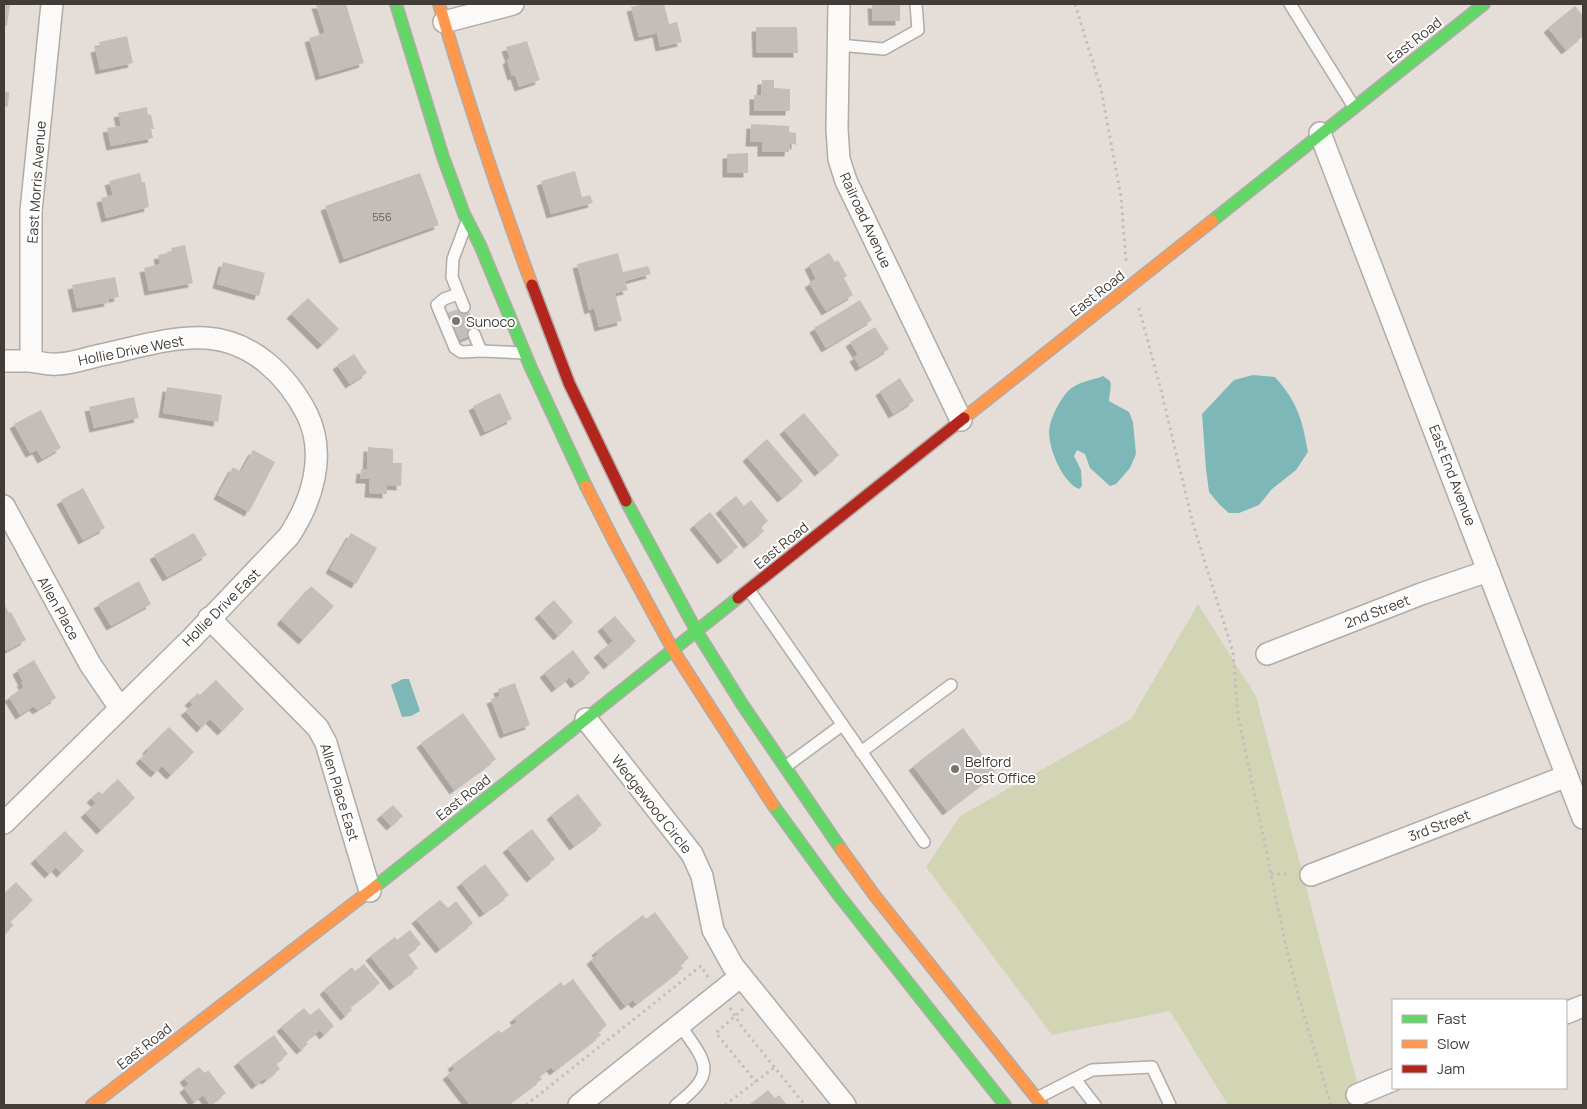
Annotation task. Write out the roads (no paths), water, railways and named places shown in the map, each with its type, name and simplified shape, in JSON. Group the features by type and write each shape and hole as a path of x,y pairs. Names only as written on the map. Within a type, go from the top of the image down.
{"main road":[{"path":"396,4 443,157 467,220 480,245 525,353 579,471 672,650 772,803 837,893 1005,1105"},
{"name":"East Road","path":"92,1105 370,890 697,632 1484,4"},
{"path":"442,13 512,231 569,383 615,481 697,632 742,704 875,896 1040,1102"}],"street":[{"name":"East Morris Avenue","path":"31,362 31,211 52,4"},
{"path":"442,13 513,4"},
{"name":"Railroad Avenue","path":"839,4 837,129 839,159 846,181 961,420"},
{"name":"East End Avenue","path":"1320,133 1583,818"},
{"name":"Hollie Drive West","path":"4,361 56,364 169,341 195,338 224,340 248,350 256,356"},
{"name":"Hollie Drive East","path":"4,824 276,551 301,518 314,482 316,451 314,435 300,400 280,373 256,356"},
{"name":"Allen Place","path":"4,506 90,664 120,708"},
{"name":"2nd Street","path":"1267,654 1421,594 1488,571"},
{"name":"Allen Place East","path":"209,618 318,728 326,743 370,890"},
{"name":"Wedgewood Circle","path":"586,719 692,854 702,876 713,930 733,966 845,1105"},
{"name":"3rd Street","path":"1311,875 1567,776"},
{"path":"579,1105 741,976"},
{"path":"1567,1013 1583,1006"},
{"path":"1357,1095 1392,1080"}],"lane":[{"path":"838,45 884,49 918,30 916,4"},
{"path":"1290,4 1354,107"},
{"path":"464,307 452,277 453,259 467,220"},
{"path":"458,294 438,305 455,348 461,352 525,353"},
{"path":"474,334 481,351"},
{"path":"749,590 924,842"},
{"path":"861,752 951,685"},
{"path":"785,767 842,725"},
{"path":"676,1105 701,1082 706,1067 680,1025"},
{"path":"1040,1102 1092,1070 1152,1067 1170,1105"},
{"path":"1075,1079 1095,1105"}],"water":[{"path":"1253,375 1275,377 1283,386 1298,412 1308,452 1296,470 1272,489 1259,505 1239,513 1229,513 1209,492 1202,414 1234,380"},
{"path":"1103,376 1110,381 1109,401 1129,412 1133,422 1136,454 1130,468 1116,484 1110,486 1090,468 1085,454 1077,450 1074,456 1081,470 1082,486 1079,489 1067,479 1056,461 1050,441 1050,425 1057,407 1068,391 1080,383"},
{"path":"403,679 409,679 420,711 411,716 402,717 391,685"}],"place":[{"name":"Sunoco","path":"456,321"},
{"name":"Belford Post Office","path":"955,769"}]}
